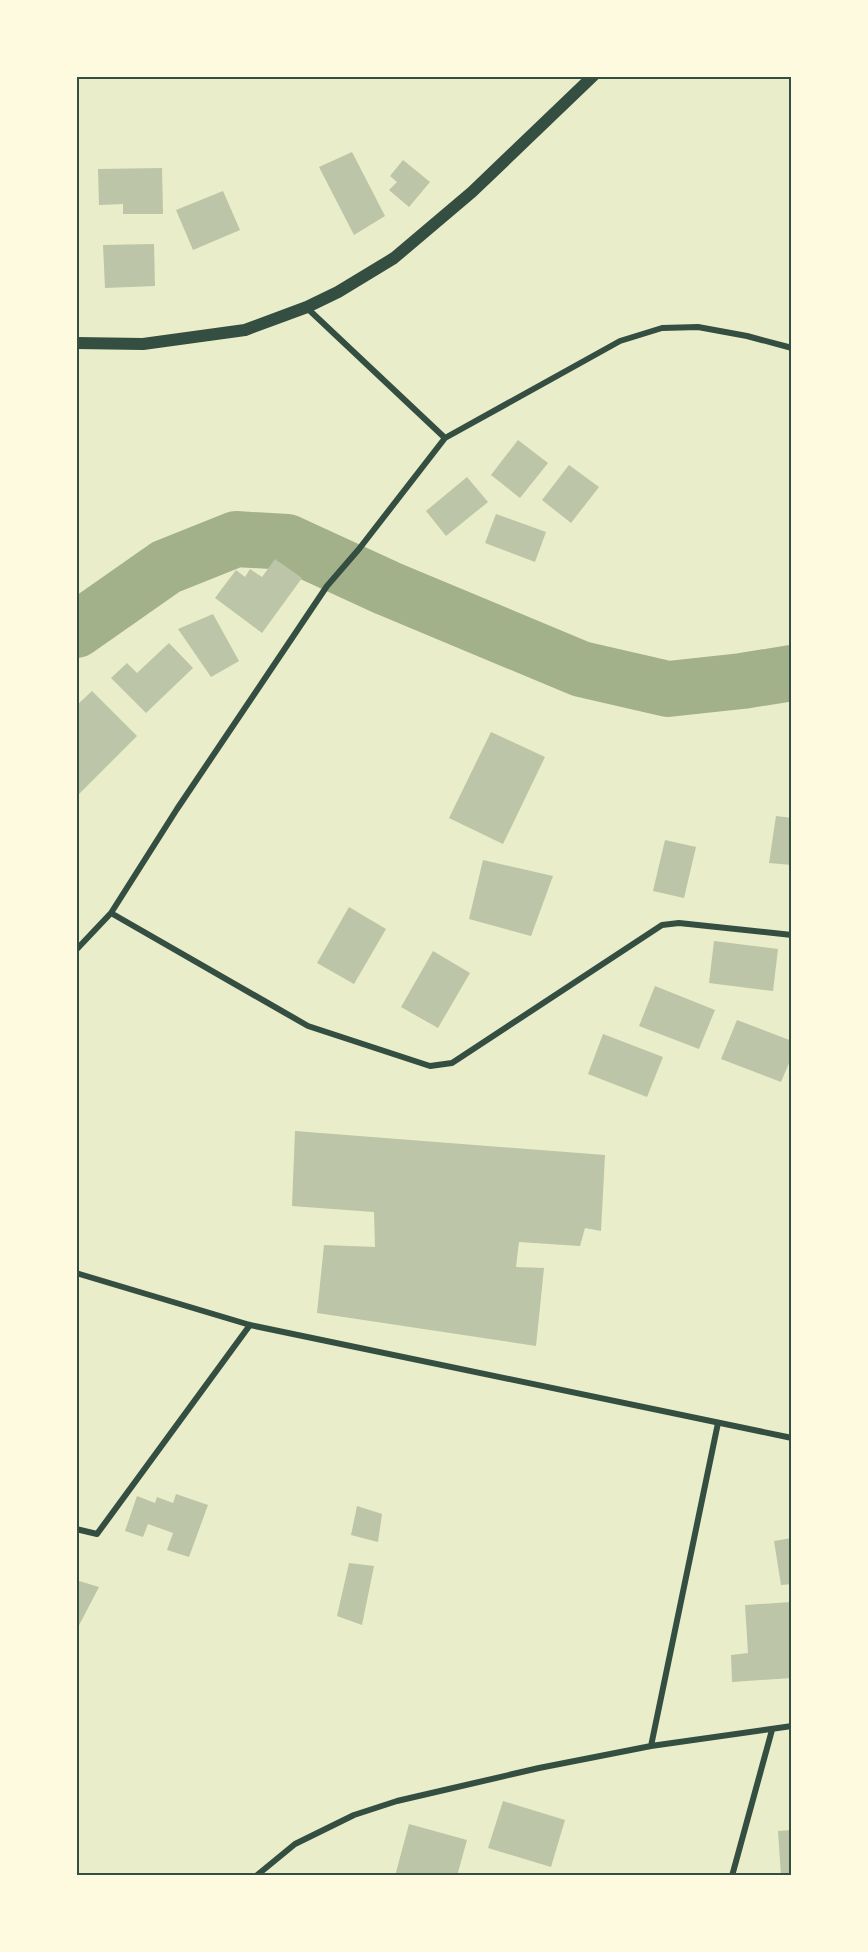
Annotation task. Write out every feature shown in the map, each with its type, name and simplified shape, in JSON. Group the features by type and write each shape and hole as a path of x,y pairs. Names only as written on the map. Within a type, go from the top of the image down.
{"main road":[{"path":"76,343 143,344 244,330 307,307 339,292 394,258 472,192 593,76"}],"street":[{"path":"307,307 445,438"},
{"path":"76,950 111,913 177,808 327,586 359,549 445,438 620,341 662,328 698,327 747,336 792,348"},
{"path":"111,913 308,1026 430,1066 453,1063 662,925 679,923 792,935"},
{"path":"76,1273 250,1325 792,1438"},
{"path":"76,1529 97,1534 250,1325"},
{"path":"651,1746 718,1423"},
{"path":"256,1875 295,1844 354,1815 397,1801 539,1768 651,1746 792,1726"},
{"path":"732,1875 772,1730"}],"building":[{"path":"352,152 385,216 354,235 319,167"},
{"path":"403,160 430,182 409,207 389,190 397,182 390,176"},
{"path":"162,168 163,214 123,214 123,204 99,205 98,169"},
{"path":"223,191 240,230 193,250 176,210"},
{"path":"154,244 155,286 105,288 103,245"},
{"path":"518,440 548,463 520,498 491,475"},
{"path":"569,465 599,487 571,523 542,500"},
{"path":"467,477 488,502 446,536 426,511"},
{"path":"496,514 546,532 535,562 485,543"},
{"path":"275,559 302,578 262,633 215,598 236,570 245,577 250,569 262,577"},
{"path":"213,614 239,661 211,677 178,629"},
{"path":"169,643 193,668 146,713 111,678 127,663 137,673"},
{"path":"92,691 137,736 76,797 76,706"},
{"path":"491,732 545,757 503,844 449,818"},
{"path":"776,816 792,818 792,865 769,863"},
{"path":"665,840 696,847 684,898 653,891"},
{"path":"483,860 553,876 531,936 469,919"},
{"path":"349,907 386,929 354,984 317,963"},
{"path":"714,941 778,949 773,991 709,983"},
{"path":"433,951 470,973 438,1028 401,1007"},
{"path":"655,986 715,1010 699,1049 639,1026"},
{"path":"737,1020 792,1041 792,1056 781,1082 721,1059"},
{"path":"603,1034 663,1057 647,1097 588,1074"},
{"path":"295,1131 605,1155 601,1231 585,1228 580,1246 519,1242 516,1267 544,1268 536,1346 317,1313 324,1245 375,1247 374,1212 292,1206"},
{"path":"176,1494 208,1505 189,1557 167,1550 173,1533 148,1524 143,1537 125,1531 137,1496 155,1503 157,1497 173,1503"},
{"path":"357,1506 382,1514 378,1542 351,1535"},
{"path":"792,1538 792,1584 781,1585 774,1541"},
{"path":"349,1563 374,1566 362,1625 337,1616"},
{"path":"76,1580 99,1587 76,1631"},
{"path":"791,1602 792,1678 732,1682 731,1655 748,1653 745,1605"},
{"path":"503,1801 565,1820 551,1867 488,1848"},
{"path":"409,1824 467,1840 457,1876 395,1876"},
{"path":"792,1830 792,1876 781,1876 778,1831"}],"waterway":[{"path":"76,630 166,567 236,539 287,542 387,588 581,669 668,689 792,673"}]}
